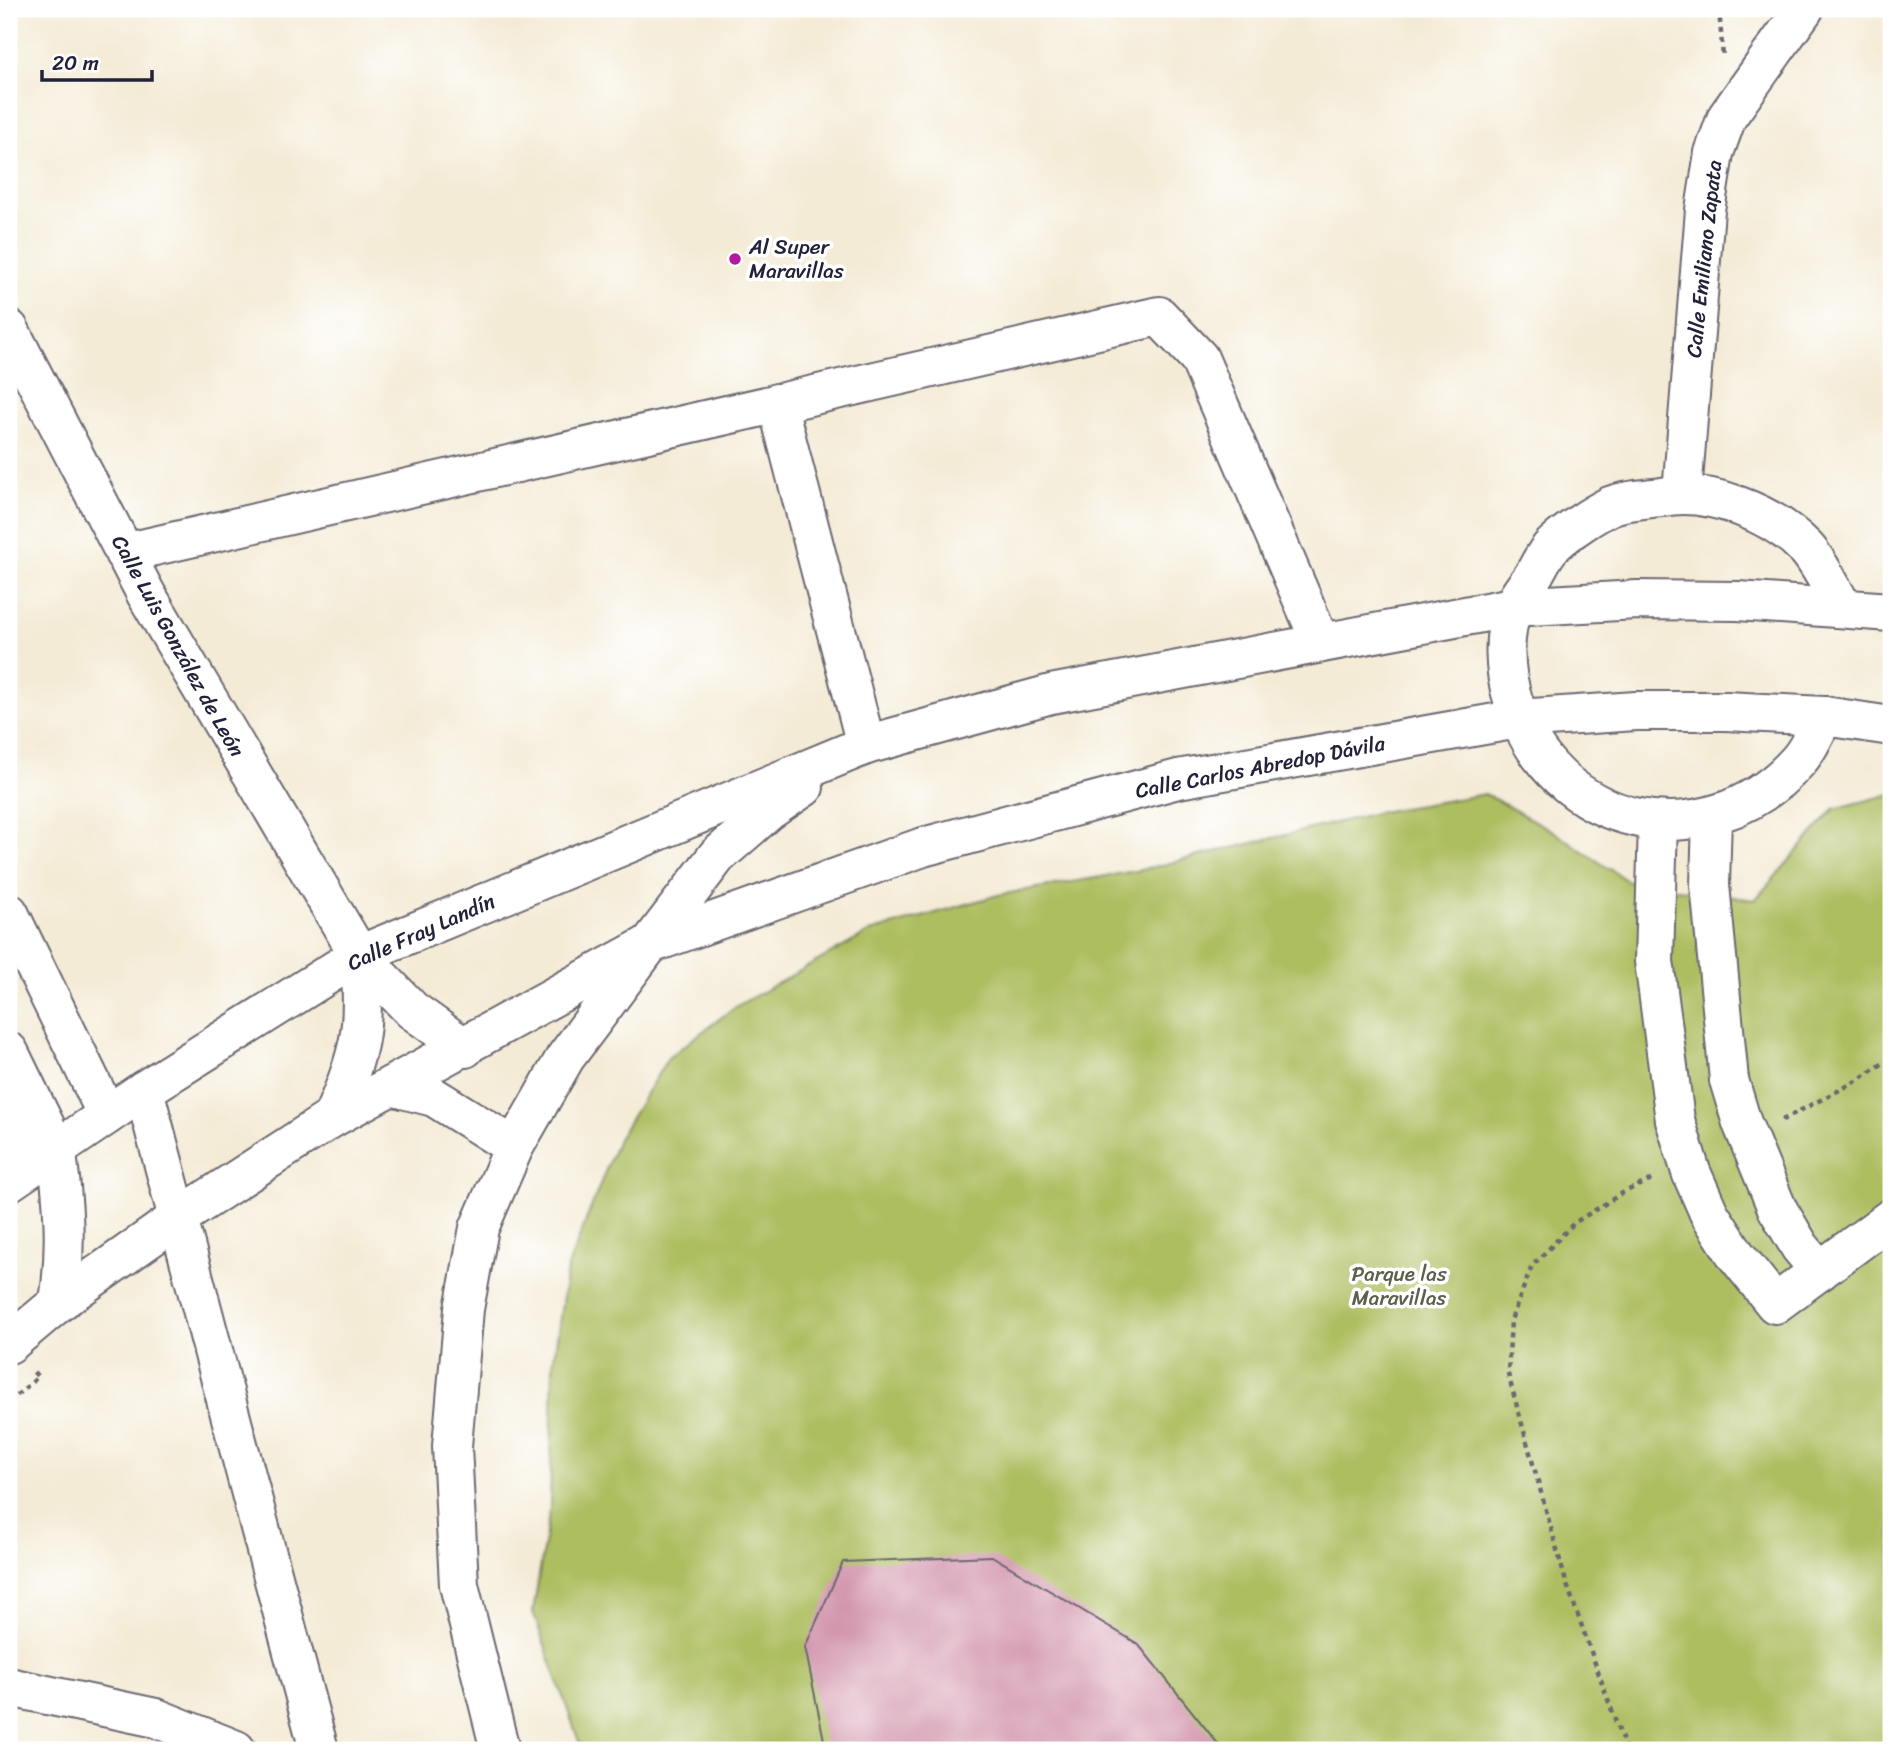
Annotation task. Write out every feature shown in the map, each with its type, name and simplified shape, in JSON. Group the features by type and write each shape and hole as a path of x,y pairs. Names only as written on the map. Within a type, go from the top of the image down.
{"main road":[{"name":"Calle Emiliano Zapata","path":"1682,493 1705,210 1714,153 1727,117 1804,9"},
{"path":"124,553 1159,316 1199,358 1321,643"},
{"name":"Calle Luis González de León","path":"9,329 124,553 254,782 359,956"},
{"path":"776,403 866,745"},
{"path":"1824,716 1799,761 1760,796 1712,817 1658,822 1613,812 1572,790 1540,758 1518,719 1507,681 1506,644 1513,607 1552,546 1611,506 1682,493 1750,508 1806,548 1842,606"},
{"path":"500,1750 459,1585 452,1446 464,1309 479,1228 514,1147 565,1058 717,856 770,810 866,745 1051,694 1513,607 1637,600 1842,606 1891,612"},
{"name":"Calle Carlos Abredop Dávila","path":"650,944 923,847 1178,779 1518,719 1649,711 1726,710 1824,716 1891,726"},
{"name":"Calle Fray Landín","path":"33,1164 144,1090 359,956 866,745"},
{"path":"1712,817 1710,885 1729,1080 1742,1123 1777,1208 1800,1247 1820,1271"},
{"path":"1658,822 1654,961 1675,1120 1709,1213 1736,1255 1775,1304 1891,1218"},
{"path":"9,913 107,1115"},
{"path":"9,1344 59,1302 178,1218 332,1118 465,1048 650,944"},
{"path":"359,956 412,1010 465,1048"},
{"path":"332,1118 353,1070 362,1034 365,1002 359,956"},
{"path":"9,1052 33,1164"},
{"path":"391,1086 434,1097 514,1147"},
{"path":"144,1090 320,1750"},
{"path":"9,1114 66,1231 59,1302"},
{"path":"9,1687 156,1718 236,1750"}],"path":[{"path":"1773,1125 1853,1083 1891,1058"},
{"path":"1626,1750 1566,1582 1527,1447 1508,1374 1511,1320 1532,1266 1574,1223 1624,1192 1661,1175"}],"green space":[{"name":"Parque las Maravillas","path":"1485,794 1553,831 1629,882 1755,900 1834,809 1891,794 1891,1750 582,1750 533,1612 550,1508 553,1365 567,1269 618,1139 668,1058 735,1007 870,932 998,895 1141,870 1380,812"}],"building":[{"path":"992,1556 1138,1644 1223,1750 826,1750 805,1647 843,1562"}],"place":[{"name":"Al Super Maravillas","path":"735,259"}]}
